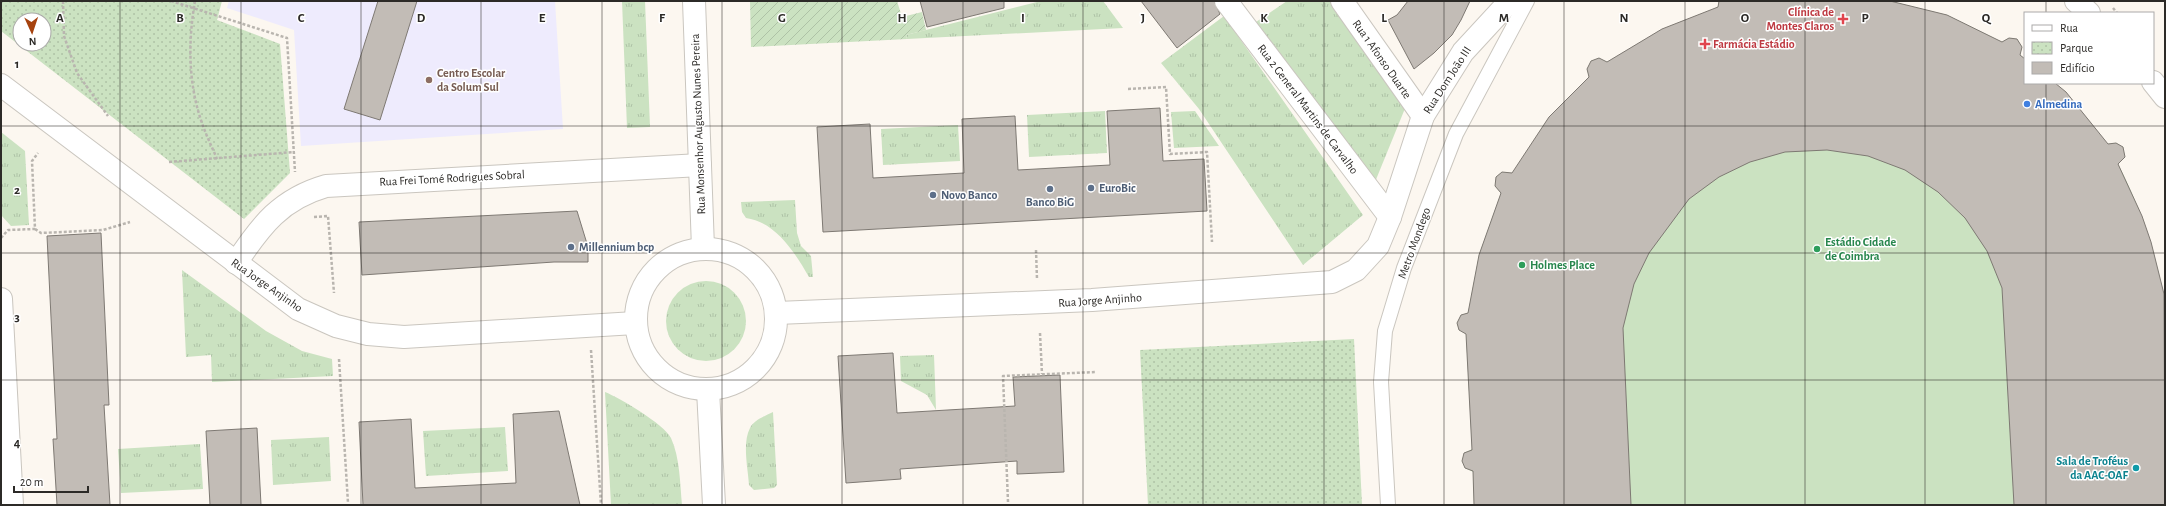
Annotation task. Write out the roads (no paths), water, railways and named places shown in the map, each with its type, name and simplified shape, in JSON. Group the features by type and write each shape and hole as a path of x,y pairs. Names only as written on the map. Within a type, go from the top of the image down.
{"street":[{"name":"Rua Monsenhor Augusto Nunes Pereira","path":"694,1 703,248"},
{"name":"Rua 2 General Martins de Carvalho","path":"1226,1 1390,217"},
{"name":"Rua 1 Afonso Duarte","path":"1342,1 1423,116"},
{"name":"Rua Dom João III","path":"1390,217 1423,116 1463,52 1510,1"},
{"path":"2076,1 2088,12"},
{"path":"2154,83 2165,97"},
{"name":"Rua Jorge Anjinho","path":"1,85 298,309 336,326 368,334 404,336 635,323"},
{"name":"Rua Frei Tomé Rodrigues Sobral","path":"236,263 256,232 296,196 326,186 700,165"},
{"name":"Rua Jorge Anjinho","path":"777,313 1092,300 1332,282 1356,270 1378,246 1390,217"},
{"path":"703,248 725,250 745,259 761,274 772,292 777,313 775,336 766,357 751,374 731,385 708,390 685,386 665,376 649,360 639,342 635,323 637,301 646,280 662,263 681,252 703,248"},
{"path":"1,299 12,505"},
{"path":"708,390 714,505"}],"lane":[{"name":"Metro Mondego","path":"1388,505 1381,382 1385,331 1404,268 1456,134 1527,1"}],"place":[{"name":"Clínica de Montes Claros","path":"1843,19"},
{"name":"Farmácia Estádio","path":"1705,44"},
{"name":"Centro Escolar da Solum Sul","path":"429,80"},
{"name":"Almedina","path":"2027,104"},
{"name":"EuroBic","path":"1091,188"},
{"name":"Banco BiG","path":"1050,189"},
{"name":"Novo Banco","path":"933,195"},
{"name":"Millennium bcp","path":"571,247"},
{"name":"Estádio Cidade de Coimbra","path":"1817,249"},
{"name":"Holmes Place","path":"1522,265"},
{"name":"Sala de Troféus da AAC-OAF","path":"2136,468"}]}
